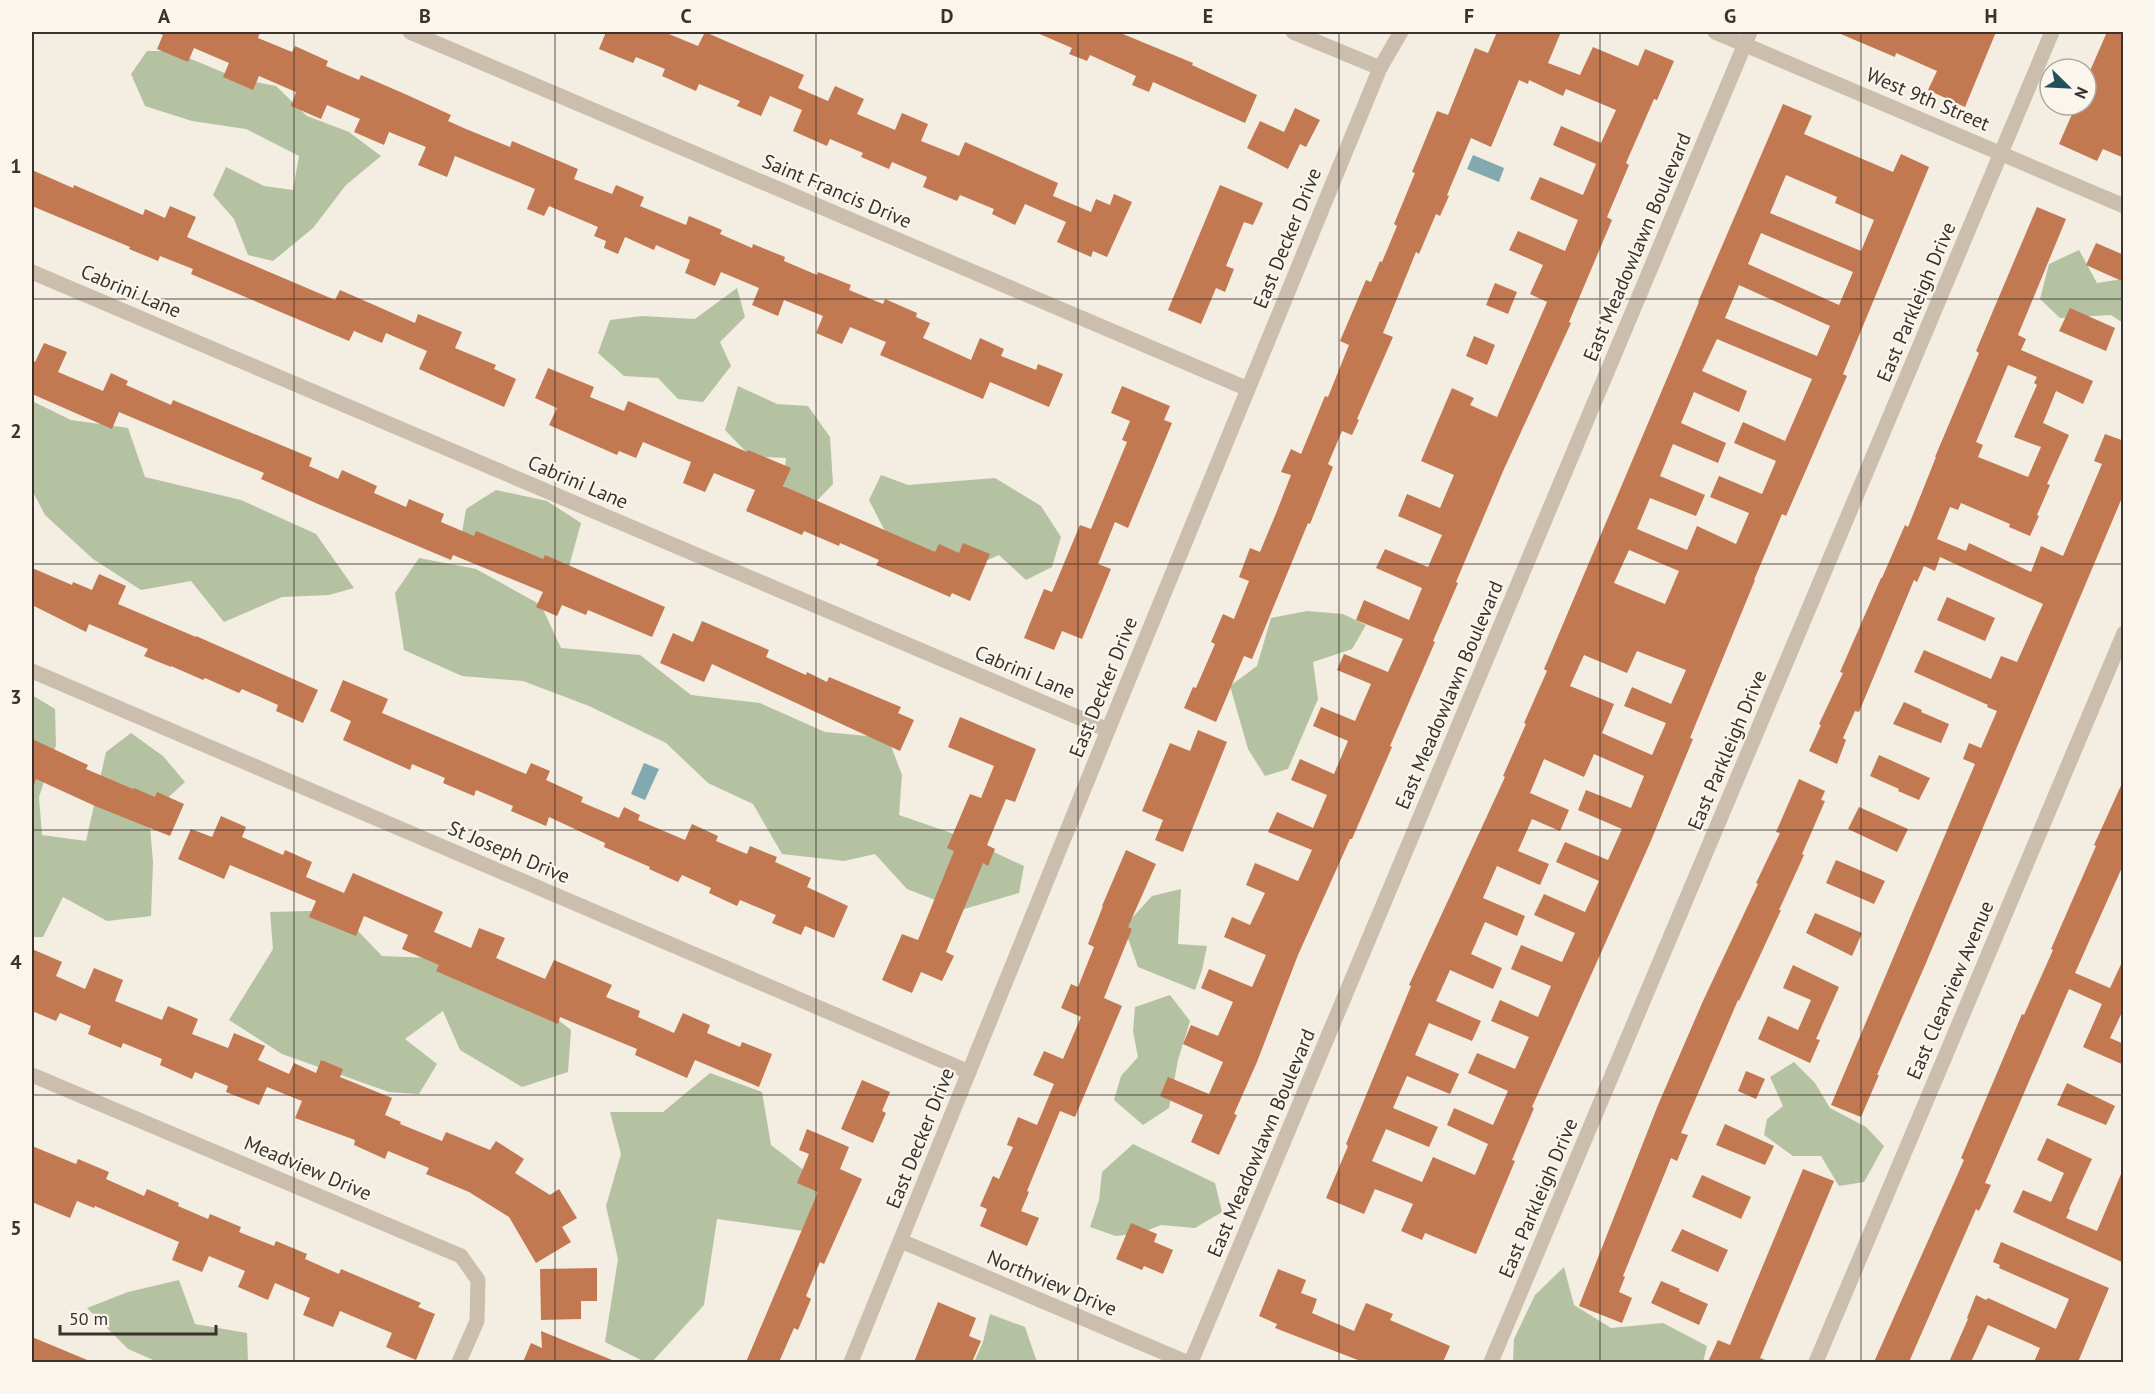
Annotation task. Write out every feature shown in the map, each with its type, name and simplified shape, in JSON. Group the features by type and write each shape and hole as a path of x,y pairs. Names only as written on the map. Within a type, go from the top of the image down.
{"street":[{"name":"Saint Francis Drive","path":"410,32 1248,389"},
{"path":"1293,32 1380,68"},
{"name":"East Decker Drive","path":"851,1362 1380,68 1401,32"},
{"name":"West 9th Street","path":"1715,32 1747,38 2124,206"},
{"name":"East Parkleigh Drive","path":"1491,1362 2052,32"},
{"name":"East Meadowlawn Boulevard","path":"1191,1362 1747,38"},
{"name":"Cabrini Lane","path":"32,272 1108,730"},
{"name":"East Clearview Avenue","path":"1816,1362 2124,633"},
{"name":"St Joseph Drive","path":"32,671 969,1072"},
{"name":"Meadview Drive","path":"32,1075 461,1256 478,1280 477,1321 459,1362"},
{"name":"Northview Drive","path":"901,1241 1186,1362"}],"green space":[{"path":"147,51 172,51 239,79 276,86 307,116 349,132 381,156 346,185 313,228 273,261 248,255 234,219 213,195 226,167 264,186 293,190 299,156 246,129 192,121 145,106 131,74"},
{"path":"2079,250 2097,283 2123,279 2123,323 2111,315 2060,318 2040,299 2049,264"},
{"path":"737,288 745,317 720,342 731,366 703,402 678,399 658,378 624,376 598,353 610,320 642,316 695,319"},
{"path":"738,386 777,404 808,406 830,437 833,484 809,509 783,485 786,458 750,456 725,430"},
{"path":"32,401 71,420 128,428 145,477 241,500 316,534 354,588 329,595 282,597 224,622 191,581 141,590 93,559 45,515 32,490"},
{"path":"881,475 908,485 995,478 1041,506 1061,537 1052,567 1026,580 999,555 965,570 890,541 869,500"},
{"path":"496,490 547,501 581,523 568,570 461,539 466,509"},
{"path":"419,558 476,569 541,605 561,648 640,655 691,695 760,703 825,732 888,738 902,775 899,815 957,835 1024,866 1019,893 961,910 907,889 875,854 844,861 782,854 753,804 708,783 666,743 589,706 523,681 462,676 404,650 395,593"},
{"path":"1307,611 1343,614 1366,625 1352,649 1313,662 1318,699 1288,769 1265,776 1248,749 1230,686 1257,666 1271,618"},
{"path":"32,695 55,709 56,745 39,797 42,835 86,841 106,752 131,733 163,756 185,782 149,815 153,862 151,916 107,921 63,897 43,937 32,937"},
{"path":"1181,889 1178,944 1207,946 1195,990 1138,967 1124,927 1152,896"},
{"path":"345,910 356,929 382,956 431,958 518,988 571,1030 568,1072 522,1087 460,1050 443,1011 405,1039 437,1064 419,1094 389,1092 282,1054 229,1020 273,949 270,912"},
{"path":"1170,995 1190,1021 1178,1060 1169,1108 1143,1125 1114,1100 1121,1076 1138,1057 1133,1031 1135,1007"},
{"path":"1794,1062 1815,1083 1830,1108 1866,1127 1884,1146 1864,1182 1839,1186 1821,1156 1793,1156 1764,1135 1767,1119 1783,1106 1770,1077"},
{"path":"710,1073 762,1092 771,1145 840,1198 817,1233 717,1219 704,1305 652,1362 645,1362 605,1342 618,1259 606,1206 621,1154 610,1112 663,1112"},
{"path":"1133,1144 1215,1183 1222,1212 1195,1228 1161,1225 1141,1233 1116,1236 1090,1227 1099,1200 1102,1172"},
{"path":"1564,1267 1574,1305 1611,1328 1663,1323 1707,1346 1703,1362 1513,1362 1514,1339 1535,1295"},
{"path":"179,1280 195,1324 247,1333 248,1362 158,1362 128,1349 87,1308 128,1292"},
{"path":"990,1314 1025,1327 1037,1362 974,1362 983,1342"}],"water":[{"path":"1473,155 1504,168 1499,182 1467,169"},
{"path":"644,763 659,769 645,800 631,794"}],"building":[{"path":"155,32 260,32 258,38 292,52 295,46 328,61 326,66 359,80 361,75 405,94 451,115 448,121 466,129 510,147 512,141 578,169 574,179 612,194 616,185 644,197 640,206 686,225 689,216 722,230 720,234 752,248 753,244 785,257 784,261 817,275 818,272 851,285 849,290 883,304 885,299 917,313 916,317 930,323 923,338 971,360 980,338 1004,349 1001,356 1036,370 1038,364 1063,374 1049,407 990,382 983,399 880,355 886,342 850,327 842,344 816,333 823,316 784,300 778,316 752,305 759,288 721,272 715,286 685,273 690,260 656,245 654,250 625,237 618,254 604,248 606,241 594,236 598,227 549,206 544,216 527,209 535,189 455,156 447,177 418,165 426,147 389,132 384,145 354,132 360,119 327,105 321,119 291,106 296,92 259,76 253,90 223,77 229,63 194,48 188,62 157,49 163,35"},
{"path":"606,32 664,32 698,46 705,32 804,75 798,88 828,101 835,86 864,99 857,114 895,130 902,113 928,124 921,141 959,156 965,142 1058,183 1053,196 1091,212 1096,199 1110,205 1114,194 1132,202 1107,257 1093,251 1091,257 1057,242 1066,222 1025,204 1015,225 992,214 994,209 960,195 957,201 923,187 927,177 892,162 889,169 861,157 863,153 830,139 827,146 793,131 802,110 770,96 761,116 737,106 740,101 699,84 696,91 662,76 665,69 636,57 633,63 599,49"},
{"path":"1035,32 1118,32 1193,63 1192,65 1257,95 1245,123 1153,82 1149,92 1132,85 1136,76 1090,55 1087,61 1069,54 1072,48"},
{"path":"1497,32 1561,32 1548,63 1580,75 1593,47 1638,66 1645,49 1674,61 1657,100 1654,99 1626,163 1629,165 1607,217 1612,220 1569,322 1571,323 1504,469 1456,582 1458,583 1433,641 1435,642 1390,746 1392,747 1298,955 1257,1062 1234,1114 1237,1115 1219,1155 1191,1142 1203,1115 1160,1096 1168,1077 1209,1094 1223,1062 1183,1044 1191,1025 1218,1036 1233,1002 1201,988 1209,969 1252,987 1266,955 1224,937 1232,917 1250,925 1265,893 1246,885 1255,863 1298,881 1312,850 1268,832 1277,812 1313,828 1327,795 1291,780 1300,759 1334,774 1348,741 1313,726 1321,707 1355,721 1371,684 1337,670 1344,654 1388,672 1403,639 1356,620 1364,600 1409,620 1422,588 1376,568 1385,549 1428,567 1442,535 1398,516 1407,494 1440,508 1454,475 1421,461 1452,388 1474,398 1470,405 1497,417 1547,302 1530,294 1543,265 1509,250 1518,231 1565,251 1578,220 1530,199 1540,177 1583,195 1596,164 1553,145 1561,126 1601,143 1616,110 1566,89 1563,96 1529,80 1528,84 1519,80 1491,147 1471,138 1440,216 1436,214 1419,254 1416,252 1383,333 1393,337 1352,435 1342,431 1328,464 1333,467 1252,659 1244,656 1216,722 1184,708 1193,687 1196,688 1215,644 1211,642 1223,614 1234,619 1249,581 1239,577 1250,548 1260,552 1291,475 1281,472 1291,449 1301,454 1325,396 1328,397 1349,345 1340,341 1366,280 1371,282 1380,261 1382,262 1397,226 1394,224 1415,173 1412,172 1437,111 1448,115 1475,48 1488,53"},
{"path":"1836,32 1996,32 1965,107 1928,90 1937,71 1896,53 1895,57"},
{"path":"2107,32 2124,32 2124,158 2103,149 2097,161 2059,144 2071,117 2098,117 2098,57 2096,57"},
{"path":"1783,104 1812,116 1804,134 1893,172 1901,154 1929,167 1843,374 1847,376 1786,516 1782,514 1754,580 1650,843 1532,1107 1534,1108 1512,1160 1515,1161 1476,1254 1425,1233 1422,1240 1401,1231 1413,1204 1375,1189 1364,1214 1326,1198 1411,986 1409,985 1505,777 1503,776 1526,724 1524,723 1547,671 1544,669","holes":["1786,175 1837,197 1835,203 1874,220 1861,251 1770,213","1761,233 1853,272 1839,305 1748,264","1739,285 1830,326 1817,356 1725,318","1717,339 1812,379 1785,441 1743,422 1734,443 1776,461 1762,494 1719,476 1710,497 1749,513 1736,544 1697,526 1687,550 1637,529 1650,498 1696,516 1705,495 1660,476 1673,444 1718,463 1726,443 1681,423 1694,392 1739,412 1747,391 1702,371","1629,550 1679,571 1665,604 1614,583","1637,651 1686,670 1671,704 1632,687 1624,706 1666,723 1652,755 1602,733 1614,704 1570,686 1584,655 1627,673","1594,754 1644,776 1631,808 1586,790 1578,810 1622,829 1608,860 1565,842 1556,862 1599,881 1585,912 1544,894 1534,915 1575,933 1562,962 1521,945 1511,969 1551,986 1538,1017 1500,1000 1491,1021 1529,1037 1515,1069 1477,1053 1468,1073 1508,1091 1493,1125 1454,1108 1447,1125 1488,1144 1475,1175 1433,1157 1422,1182 1372,1161 1386,1129 1429,1147 1438,1127 1393,1108 1407,1076 1450,1094 1459,1074 1415,1055 1429,1023 1472,1041 1481,1021 1436,1001 1450,970 1493,989 1502,968 1471,954 1485,922 1517,936 1525,916 1483,898 1497,866 1540,885 1549,864 1518,851 1532,819 1560,831 1569,810 1530,793 1544,759 1584,777"]},
{"path":"1295,108 1320,120 1306,147 1300,144 1288,169 1247,148 1260,121 1284,132"},
{"path":"32,170 73,188 74,185 143,215 145,209 165,218 170,206 196,217 187,237 335,300 340,290 415,323 418,314 462,332 455,348 496,365 494,369 516,379 504,407 419,369 427,351 386,333 382,343 354,331 349,341 191,274 193,269 160,256 158,261 32,206"},
{"path":"1220,185 1263,203 1253,225 1244,222 1226,266 1234,269 1225,292 1216,288 1201,324 1168,310"},
{"path":"2037,207 2066,219 2018,335 2026,339 2021,350 2093,381 2083,404 2056,391 2043,423 2069,435 2047,484 2050,485 2037,515 2039,516 2030,536 2009,527 2010,524 1961,503 1958,510 1950,507 1937,539 1966,551 1969,543 2031,572 2041,546 2063,556 2102,464 2094,461 2105,434 2124,441 2124,493 1861,1117 1831,1105 1975,764 1963,759 1969,743 1981,748 1997,711 1914,672 1924,650 1991,679 2001,656 2017,662 2043,604 1940,557 1935,571 1924,566 1917,582 1914,580 1859,712 1855,711 1843,738 1846,740 1837,764 1809,751 1881,578 1905,525 1908,527 1979,353 1976,351","holes":["2008,365 2037,377 2034,383 2037,385 2014,437 2041,447 2028,477 1978,457 1983,445 1976,442"]},
{"path":"2096,243 2124,255 2124,282 2086,265"},
{"path":"1495,283 1517,292 1508,314 1486,305"},
{"path":"2070,308 2115,328 2106,351 2059,331"},
{"path":"1474,336 1495,345 1487,365 1466,356"},
{"path":"44,343 67,352 58,372 103,391 111,373 128,381 126,385 171,405 173,400 312,458 309,466 338,479 342,470 377,486 374,493 406,507 409,499 444,514 441,522 474,536 476,531 543,559 545,555 665,607 652,637 588,610 586,615 562,605 557,616 536,607 543,592 453,555 451,560 318,504 261,479 264,473 119,412 112,429 32,394 32,360 35,362"},
{"path":"548,368 594,387 590,397 624,411 628,401 747,452 748,450 791,468 783,486 935,552 939,544 959,553 963,543 990,554 970,601 952,593 950,597 876,565 879,560 840,543 839,546 804,531 802,535 746,511 755,490 714,473 705,492 683,483 691,462 643,442 636,458 619,451 617,455 549,425 557,408 535,398"},
{"path":"1122,386 1170,406 1164,420 1172,423 1128,528 1115,522 1098,564 1111,569 1082,639 1062,631 1054,650 1024,638 1044,589 1052,592 1080,525 1091,529 1127,442 1122,440 1130,421 1111,413"},
{"path":"32,568 72,585 73,582 92,590 99,574 126,586 118,604 318,690 303,723 276,711 278,705 242,689 239,693 205,678 203,680 144,656 148,649 89,624 86,632 32,605"},
{"path":"1947,597 1995,618 1985,641 1937,620"},
{"path":"702,621 769,650 766,657 806,675 807,672 827,682 829,677 901,707 898,713 914,720 900,751 712,664 704,682 660,663 673,633 693,642"},
{"path":"343,680 388,699 382,713 526,774 531,763 550,771 546,780 583,797 581,802 619,818 624,807 640,815 638,820 685,840 692,824 718,836 716,841 747,854 750,846 777,857 775,862 811,878 807,887 848,906 834,938 805,926 801,935 772,923 776,915 740,900 737,906 709,893 711,888 682,875 678,882 604,847 605,843 549,817 546,826 511,811 513,806 476,790 474,796 443,783 445,778 412,764 410,770 343,740 351,721 330,711"},
{"path":"1904,702 1949,724 1941,743 1893,724"},
{"path":"960,717 1036,749 1015,802 1006,799 987,845 995,849 988,866 983,863 946,952 954,956 942,981 921,972 912,993 882,980 902,934 918,940 954,851 947,848 970,794 981,798 994,766 948,747"},
{"path":"1198,730 1227,742 1183,852 1155,840 1163,820 1142,811 1170,743 1190,751"},
{"path":"32,739 88,765 86,769 155,797 157,792 184,804 170,836 36,779 32,790"},
{"path":"1879,755 1930,778 1919,800 1870,776"},
{"path":"1799,779 1825,791 1821,800 1825,801 1779,910 1781,910 1738,1000 1681,1133 1688,1135 1677,1161 1671,1158 1623,1276 1625,1277 1619,1292 1632,1298 1622,1323 1579,1306 1658,1105 1703,1001 1758,884 1756,883 1780,833 1776,832"},
{"path":"2124,779 2124,863 2075,973 2110,988 2124,958 2124,1008 2110,1038 2124,1044 2124,1065 2083,1047 2102,1004 2069,989 1985,1183 1991,1185 1979,1211 1976,1209 1909,1362 1874,1362 1964,1160 1961,1158 2022,1014 2024,1015 2053,950 2051,949 2096,846 2094,845"},
{"path":"1859,807 1908,829 1897,852 1848,829"},
{"path":"221,816 246,827 242,837 283,855 285,850 312,862 306,877 344,893 353,873 443,912 434,932 471,948 479,928 505,938 496,958 545,979 554,960 612,985 606,997 640,1011 638,1017 674,1033 683,1013 710,1025 707,1033 740,1047 742,1042 772,1054 759,1087 695,1060 687,1078 635,1055 637,1049 560,1017 558,1024 436,971 439,965 402,949 408,935 364,916 356,936 309,917 316,901 230,865 224,879 178,859 191,829 212,837"},
{"path":"1126,850 1156,864 1128,927 1132,929 1104,998 1122,1006 1075,1117 1060,1111 1027,1191 1029,1192 1021,1211 1039,1218 1027,1246 980,1226 987,1209 980,1206 993,1176 999,1179 1013,1147 1007,1145 1018,1117 1037,1125 1054,1084 1033,1075 1044,1051 1063,1059 1081,1017 1061,1008 1071,984 1078,987 1094,947 1088,944"},
{"path":"1836,860 1885,881 1874,904 1826,883"},
{"path":"1815,913 1862,933 1852,956 1806,933"},
{"path":"32,949 62,962 56,976 85,989 94,968 123,980 115,1001 162,1020 168,1006 198,1019 192,1034 228,1048 234,1033 265,1046 258,1060 289,1074 294,1063 316,1073 321,1060 343,1069 340,1077 392,1098 385,1115 401,1122 400,1124 442,1141 446,1132 490,1150 496,1141 524,1159 515,1173 550,1195 559,1189 577,1218 562,1227 571,1242 536,1263 509,1217 469,1192 426,1174 429,1168 388,1151 385,1159 354,1145 355,1140 295,1118 302,1101 267,1087 259,1105 226,1092 228,1086 195,1072 192,1079 160,1065 162,1059 123,1043 121,1048 88,1034 91,1026 60,1013 56,1021 32,1011"},
{"path":"1793,965 1839,987 1816,1039 1820,1040 1810,1063 1758,1039 1768,1016 1798,1030 1811,1000 1783,988"},
{"path":"1746,1071 1765,1079 1756,1099 1738,1091"},
{"path":"862,1080 890,1092 882,1111 886,1113 873,1143 841,1129"},
{"path":"2067,1083 2115,1106 2106,1125 2057,1105"},
{"path":"1725,1124 1774,1146 1765,1165 1716,1145"},
{"path":"807,1129 849,1147 840,1169 862,1179 824,1264 820,1262 806,1296 811,1299 798,1330 794,1328 779,1362 746,1362 818,1192 797,1183 809,1154 799,1150"},
{"path":"2047,1138 2092,1159 2066,1218 2097,1231 2124,1167 2124,1263 2013,1212 2023,1190 2051,1202 2064,1173 2037,1160"},
{"path":"32,1146 76,1164 78,1159 109,1172 106,1179 144,1196 147,1189 208,1219 210,1214 241,1227 239,1232 274,1246 276,1241 307,1254 305,1259 339,1274 341,1269 421,1303 418,1307 435,1314 416,1360 386,1347 392,1333 340,1311 333,1327 303,1315 310,1298 275,1283 268,1300 238,1287 245,1271 209,1256 202,1272 172,1260 179,1242 95,1206 94,1208 77,1201 70,1218 32,1202"},
{"path":"1803,1169 1834,1181 1760,1358 1771,1362 1708,1362 1718,1340 1730,1345"},
{"path":"1702,1175 1751,1197 1741,1219 1692,1197"},
{"path":"1131,1223 1157,1234 1154,1242 1173,1250 1163,1274 1144,1266 1142,1270 1116,1259"},
{"path":"1682,1229 1728,1250 1718,1272 1671,1251"},
{"path":"2001,1242 2109,1288 2078,1362 2034,1362 2040,1348 1988,1325 1971,1362 1949,1362 1976,1295 1986,1300 1988,1298 2056,1329 2069,1299 1999,1268 2000,1265 1993,1262"},
{"path":"597,1268 597,1301 581,1301 581,1319 541,1320 540,1269"},
{"path":"1278,1269 1306,1280 1301,1293 1317,1299 1312,1313 1354,1331 1366,1303 1393,1314 1390,1320 1450,1346 1443,1362 1363,1362 1275,1328 1277,1324 1259,1316"},
{"path":"1661,1281 1708,1304 1699,1325 1651,1303"},
{"path":"938,1302 976,1318 969,1336 981,1341 972,1362 914,1362"},
{"path":"541,1331 617,1362 523,1362 531,1343 542,1348"},
{"path":"32,1337 92,1362 32,1362"}]}
